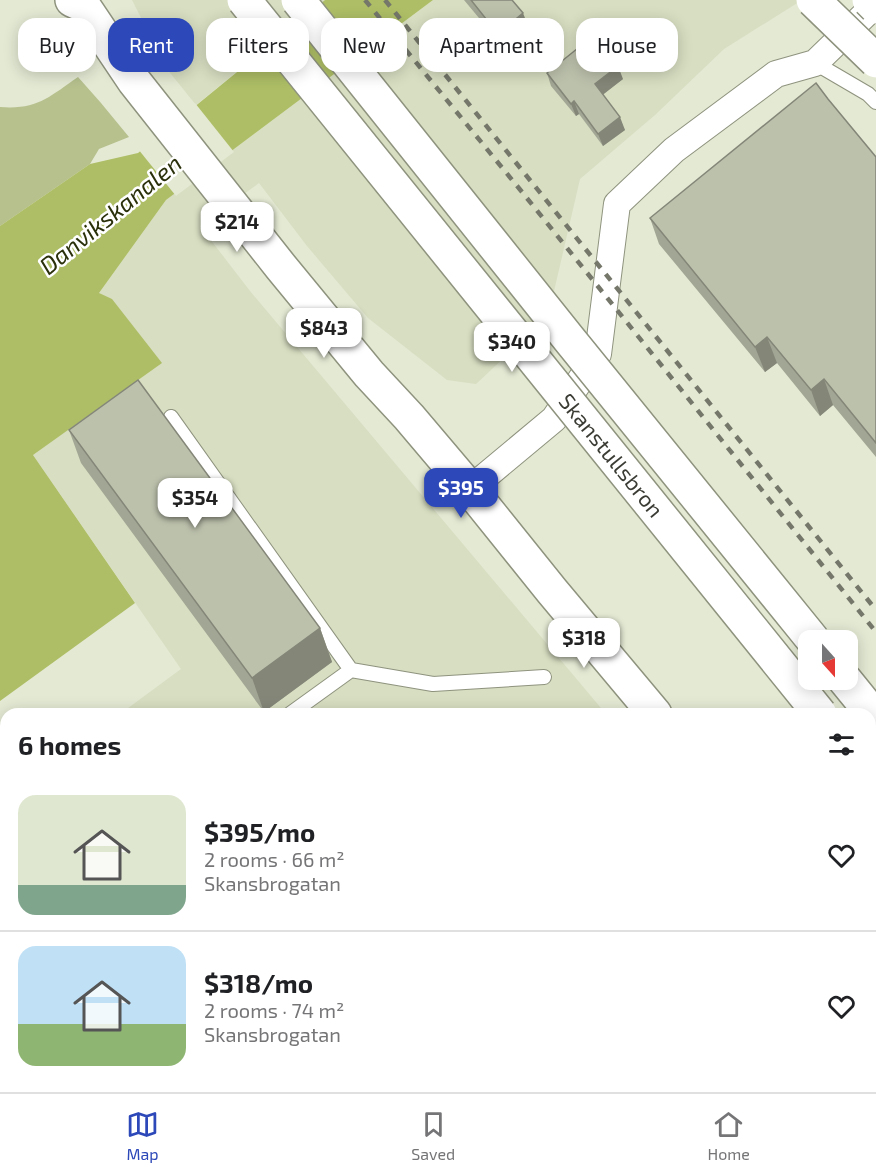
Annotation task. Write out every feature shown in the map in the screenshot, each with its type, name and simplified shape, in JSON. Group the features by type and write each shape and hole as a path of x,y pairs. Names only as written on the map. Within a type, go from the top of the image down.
{"main road":[{"name":"Skanstullsbron","path":"244,0 815,708"},
{"name":"Skanstullsbron","path":"298,0 805,630"},
{"path":"813,0 876,61"},
{"path":"869,0 876,5"},
{"path":"80,2 134,81 281,267 369,374 470,489 650,708"},
{"path":"853,690 868,708"}],"street":[{"path":"470,489 554,419 598,354 617,204 674,150 776,74 815,63 876,5"}],"lane":[{"path":"815,63 868,94 876,102"},
{"path":"171,417 351,670 433,684 544,677"},
{"path":"298,708 351,670"}],"shaded area":[{"path":"132,0 325,0 303,18 206,18 206,72 237,72 196,105 169,72 194,72 194,18 141,18"},
{"path":"433,0 802,0 724,49 655,115 580,179 548,317 476,384 447,380 368,318 307,246 259,183 200,226 250,291 601,708 128,708 181,669 33,455 161,363 99,293 166,200 337,72 407,72 407,19"},
{"path":"78,77 129,137 99,149 90,164 0,226 0,107 24,106 42,101"}],"water":[{"name":"Danvikskanalen","path":"325,0 433,0 407,19 321,18 321,72 337,72 166,200 99,293 112,299 162,363 33,455 135,603 0,701 0,226 90,164 138,153 237,72 309,72 309,18 303,18"}],"pier":[{"path":"195,103 234,152 176,196 138,149"}],"building":[{"path":"471,0 512,0 523,13 517,18 485,18"},
{"path":"576,50 576,72 610,72 595,84 620,117 598,134 574,101 571,104 547,73 564,72 564,59"},
{"path":"816,83 876,157 876,443 824,379 811,390 767,337 755,347 650,218"},
{"path":"138,380 320,628 252,678 69,430"}],"railway":[{"path":"365,0 876,632"},
{"path":"385,0 876,610"}]}
